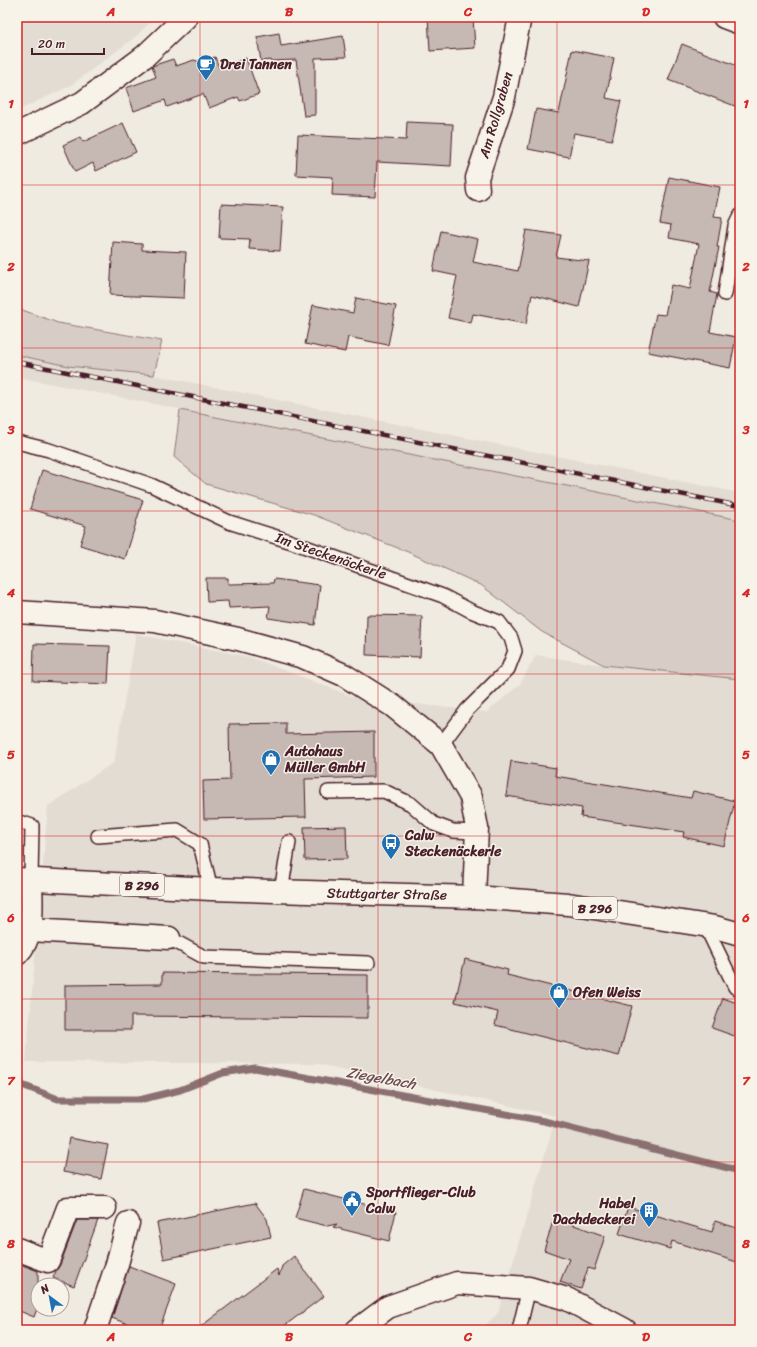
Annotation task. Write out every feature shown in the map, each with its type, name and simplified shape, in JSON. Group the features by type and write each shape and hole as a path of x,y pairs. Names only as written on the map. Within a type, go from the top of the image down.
{"street":[{"path":"17,134 82,103 145,56 186,17"},
{"name":"Am Rollgraben","path":"478,190 477,178 504,97 520,17"},
{"path":"724,17 740,23"},
{"path":"17,612 155,621 238,638 304,657 344,675 393,706 441,745 472,797 477,832 474,897"},
{"path":"17,954 23,948 30,930 24,879"},
{"name":"Stuttgarter Straße","path":"24,879 281,892 474,897 568,904 705,925 740,934"},
{"path":"30,930 170,938"},
{"path":"17,1250 48,1261 68,1208 105,1208"},
{"path":"95,1330 117,1264 128,1223"},
{"path":"356,1330 388,1307 458,1283 529,1288 567,1299 625,1330"}],"lane":[{"path":"725,294 735,226 740,216"},
{"name":"Im Steckenäckerle","path":"17,442 49,450 151,485 229,522 289,541 443,596 471,611 499,622 511,638 515,651 508,669 467,710 441,745"},
{"path":"328,792 384,791 411,804 434,824 453,831 477,832"},
{"path":"17,823 32,826 24,879"},
{"path":"98,836 177,830 200,844 211,889"},
{"path":"281,892 289,842"},
{"path":"705,925 735,987 740,989"},
{"path":"170,938 204,957 368,963"},
{"path":"519,1330 529,1288"}],"shaded area":[{"path":"17,17 106,17 152,21 134,38 70,86 17,111"},
{"path":"17,308 58,323 162,341 154,375 68,366 17,355"},
{"path":"17,355 68,366 154,375 740,493 740,520 17,377"},
{"path":"180,410 740,520 740,679 604,665 542,632 481,585 408,552 314,515 206,484 174,457"},
{"path":"136,634 250,657 354,697 487,712 520,684 536,655 604,665 740,679 740,1330 480,1330 498,1313 556,1116 318,1064 26,1062 48,806 114,762"}],"building":[{"path":"428,17 473,17 475,48 430,51"},
{"path":"279,33 281,46 343,36 346,57 315,58 315,115 304,116 296,60 261,61 257,37"},
{"path":"682,44 740,67 740,108 668,80"},
{"path":"572,50 614,58 606,98 621,101 612,140 574,133 569,157 528,149 536,109 559,113"},
{"name":"Drei Tannen","path":"215,57 219,68 246,58 259,94 240,101 238,97 209,108 203,94 167,107 165,100 134,111 126,88 156,77 152,66 173,59 176,66 194,60 200,62"},
{"path":"407,122 453,124 451,166 377,162 375,197 332,195 333,177 296,175 298,135 406,140"},
{"path":"123,123 136,152 96,171 93,163 75,172 63,145 80,137 83,142"},
{"path":"669,177 720,187 714,217 722,218 717,247 719,247 710,292 717,294 710,332 736,337 730,368 648,352 656,314 665,315 671,285 690,289 699,244 669,238 671,225 660,223"},
{"path":"221,204 283,207 280,251 249,249 250,239 219,238"},
{"path":"526,230 561,235 556,257 589,261 579,307 532,295 526,324 473,314 471,323 448,318 457,276 433,271 441,231 478,239 473,262 518,271"},
{"path":"113,242 142,244 142,250 186,252 184,298 110,295"},
{"path":"356,298 396,306 388,345 348,337 345,352 305,344 313,305 353,313"},
{"path":"42,470 143,500 125,559 80,545 86,526 30,509"},
{"path":"206,578 228,578 228,584 273,583 274,579 320,585 315,625 268,618 270,606 229,608 228,601 207,602"},
{"path":"367,615 422,616 420,657 366,655"},
{"path":"34,644 110,646 108,684 33,681"},
{"path":"286,723 286,734 374,732 374,777 305,779 306,817 204,819 203,781 230,780 229,724"},
{"path":"511,761 556,768 555,776 691,798 693,791 735,801 724,846 683,837 684,832 581,817 582,808 506,796"},
{"path":"346,826 347,859 305,860 304,827"},
{"name":"Ofen Weiss","path":"465,959 508,970 507,975 632,1006 619,1056 495,1025 498,1012 455,1002"},
{"path":"162,973 368,975 368,1018 131,1016 131,1030 65,1030 65,985 162,984"},
{"path":"723,998 740,1004 740,1038 712,1028"},
{"path":"69,1138 108,1145 101,1179 63,1172"},
{"name":"Sportflieger-Club Calw","path":"304,1189 396,1212 389,1241 333,1227 337,1224 327,1226 295,1218"},
{"path":"255,1203 267,1219 271,1237 164,1259 157,1223"},
{"path":"628,1207 712,1232 715,1221 740,1229 740,1263 672,1241 670,1249 619,1234"},
{"path":"554,1218 605,1236 594,1270 588,1268 581,1289 560,1282 569,1259 544,1250"},
{"path":"77,1220 98,1220 74,1286 70,1284 70,1277 53,1277 60,1265"},
{"path":"294,1256 324,1296 279,1330 196,1330 277,1269 279,1276 282,1266"},
{"path":"17,1263 38,1271 38,1277 30,1277 30,1315 17,1310"},
{"path":"129,1266 176,1284 159,1330 143,1330 112,1318"}],"waterway":[{"name":"Ziegelbach","path":"17,1083 58,1099 143,1099 180,1090 223,1073 255,1068 544,1121 740,1171"}],"railway":[{"path":"17,362 740,506"}],"place":[{"name":"Drei Tannen","path":"206,81"},
{"name":"Autohaus Müller GmbH","path":"271,776"},
{"name":"Calw Steckenäckerle","path":"391,860"},
{"name":"Ofen Weiss","path":"559,1009"},
{"name":"Sportflieger-Club Calw","path":"352,1217"},
{"name":"Habel Dachdeckerei","path":"649,1228"}]}
